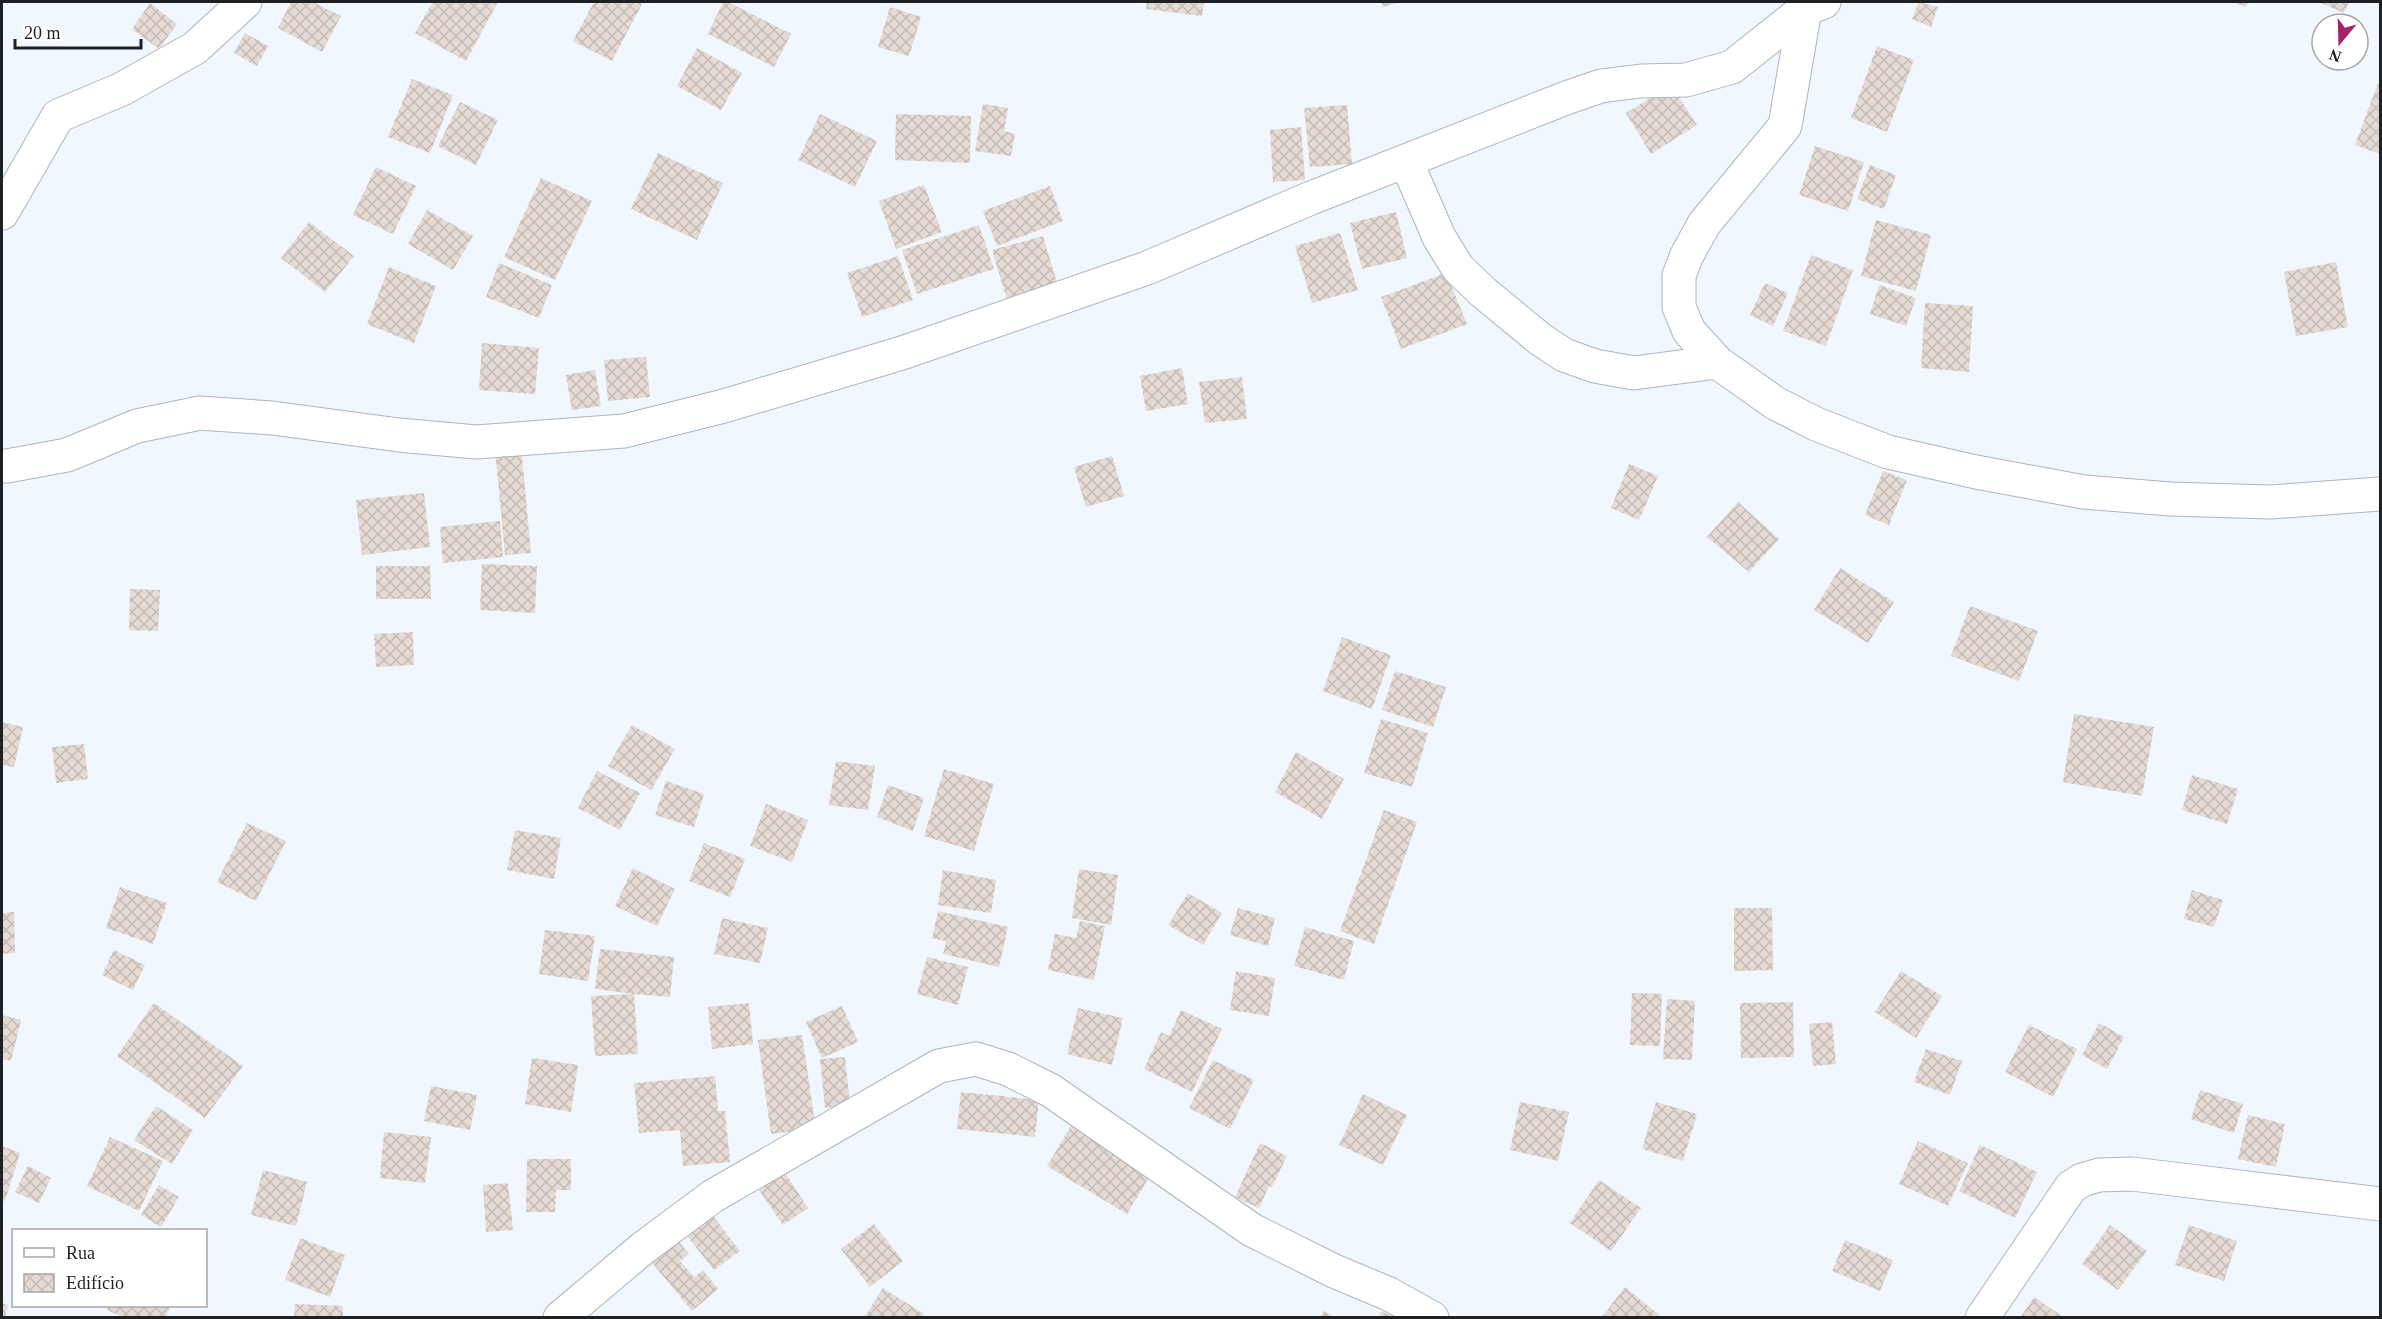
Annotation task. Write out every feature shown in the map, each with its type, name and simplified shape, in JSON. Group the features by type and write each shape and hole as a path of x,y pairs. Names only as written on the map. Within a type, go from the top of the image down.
{"street":[{"path":"2,213 58,116 122,89 195,48 245,2"},
{"path":"2,466 67,455 137,426 200,413 272,418 399,435 476,442 624,431 724,406 902,353 1147,268 1311,198 1601,87 1641,81 1686,80 1732,67 1814,5"},
{"path":"1814,5 1785,126 1704,224 1686,257 1679,276 1679,307 1689,331 1717,362 1775,403 1816,424 1888,452 1976,472 2084,492 2170,499 2270,501 2380,494"},
{"path":"1406,161 1439,237 1458,268 1540,339 1564,355 1595,366 1634,373 1717,362"},
{"path":"560,1317 643,1248 713,1196 939,1066 976,1059 1008,1068 1050,1090 1252,1230 1334,1271 1389,1294 1432,1317"},
{"path":"1982,1317 2055,1207 2071,1187 2082,1180 2099,1175 2132,1174 2380,1204"}],"building":[{"path":"291,2 313,2 341,16 322,52 278,28"},
{"path":"433,2 498,2 466,61 415,33"},
{"path":"594,2 643,2 612,61 573,41"},
{"path":"723,2 728,2 791,34 774,67 708,34"},
{"path":"1147,2 1204,2 1202,16 1146,9"},
{"path":"1381,2 1400,2 1383,7"},
{"path":"1919,2 1938,7 1931,27 1912,19"},
{"path":"2232,2 2248,2 2246,7"},
{"path":"2318,2 2349,2 2344,12"},
{"path":"150,3 177,24 159,49 132,29"},
{"path":"890,7 921,17 909,56 878,47"},
{"path":"245,33 268,46 257,66 234,53"},
{"path":"1877,46 1914,60 1887,132 1851,118"},
{"path":"697,48 742,73 721,110 677,86"},
{"path":"412,79 453,95 430,153 388,137"},
{"path":"2378,83 2380,84 2380,154 2355,145"},
{"path":"1671,85 1697,125 1651,154 1626,113"},
{"path":"460,102 498,120 476,165 438,146"},
{"path":"983,104 1008,108 1004,131 1015,134 1011,156 975,151"},
{"path":"1347,105 1352,164 1310,167 1304,108"},
{"path":"820,114 877,141 855,187 798,160"},
{"path":"896,114 971,116 970,163 895,160"},
{"path":"1301,127 1305,180 1273,182 1270,130"},
{"path":"1815,146 1864,162 1848,211 1799,195"},
{"path":"658,153 723,183 697,240 631,209"},
{"path":"1870,165 1896,175 1884,209 1857,199"},
{"path":"376,167 416,186 393,234 353,215"},
{"path":"541,178 592,201 555,280 504,257"},
{"path":"924,185 942,232 896,249 879,201"},
{"path":"1050,186 1063,221 997,246 983,211"},
{"path":"427,210 473,236 453,270 408,244"},
{"path":"1396,212 1407,258 1362,269 1350,223"},
{"path":"1876,220 1931,235 1916,291 1861,276"},
{"path":"309,222 354,256 325,292 281,258"},
{"path":"979,225 994,269 917,294 902,250"},
{"path":"1340,233 1358,290 1312,303 1295,246"},
{"path":"1043,236 1061,296 1010,310 992,250"},
{"path":"1811,255 1853,270 1826,346 1783,331"},
{"path":"898,256 913,300 862,317 847,273"},
{"path":"2336,262 2348,327 2296,336 2284,272"},
{"path":"499,263 552,285 539,318 486,297"},
{"path":"389,267 436,286 414,343 367,324"},
{"path":"1446,273 1467,324 1401,349 1381,297"},
{"path":"1765,283 1788,293 1773,326 1750,315"},
{"path":"1879,285 1916,298 1906,326 1870,314"},
{"path":"1925,303 1973,306 1969,372 1921,368"},
{"path":"482,343 539,348 535,394 479,390"},
{"path":"646,357 650,397 608,401 604,360"},
{"path":"1182,368 1188,404 1146,411 1140,376"},
{"path":"595,370 601,406 572,410 566,375"},
{"path":"1242,377 1247,419 1205,423 1199,382"},
{"path":"521,446 531,553 505,555 495,448"},
{"path":"1112,456 1124,496 1086,507 1074,467"},
{"path":"1629,464 1658,476 1639,520 1611,508"},
{"path":"1883,471 1907,480 1889,525 1865,515"},
{"path":"424,493 430,547 362,555 356,500"},
{"path":"1738,502 1779,539 1749,572 1707,537"},
{"path":"500,521 503,557 443,563 440,527"},
{"path":"482,564 537,566 535,613 480,610"},
{"path":"376,566 430,566 431,599 376,599"},
{"path":"1840,568 1894,602 1868,643 1814,610"},
{"path":"130,589 160,590 158,631 129,630"},
{"path":"1970,606 2038,631 2019,681 1951,656"},
{"path":"413,632 414,665 376,667 374,634"},
{"path":"1342,637 1391,655 1372,709 1323,691"},
{"path":"1395,671 1446,687 1433,727 1382,710"},
{"path":"2074,714 2154,727 2142,796 2063,782"},
{"path":"1381,719 1428,733 1412,787 1364,773"},
{"path":"2,722 23,727 14,767 2,765"},
{"path":"632,725 675,749 651,790 608,766"},
{"path":"84,744 88,779 56,783 52,747"},
{"path":"1296,752 1344,779 1322,819 1275,792"},
{"path":"836,761 875,766 868,810 829,805"},
{"path":"944,769 994,784 974,851 924,836"},
{"path":"597,771 640,793 620,830 578,808"},
{"path":"2192,775 2238,789 2227,824 2182,810"},
{"path":"666,781 704,794 694,827 655,815"},
{"path":"888,785 924,798 913,831 877,817"},
{"path":"766,804 808,820 792,862 750,846"},
{"path":"1384,810 1417,822 1374,944 1340,931"},
{"path":"247,823 286,841 256,901 217,882"},
{"path":"515,830 561,838 554,879 507,870"},
{"path":"704,843 745,859 730,897 689,881"},
{"path":"633,868 675,889 657,926 615,906"},
{"path":"1079,869 1118,875 1111,925 1072,918"},
{"path":"943,870 996,880 991,913 938,905"},
{"path":"120,887 167,903 153,944 106,928"},
{"path":"2192,890 2223,900 2214,927 2184,919"},
{"path":"1188,893 1222,913 1203,945 1168,925"},
{"path":"1238,908 1275,918 1268,946 1230,935"},
{"path":"1734,908 1772,908 1773,970 1734,971"},
{"path":"938,911 1008,927 999,967 943,954 946,941 932,938"},
{"path":"14,912 15,953 2,954 2,913"},
{"path":"722,918 768,928 760,963 714,954"},
{"path":"1080,921 1105,926 1094,980 1048,970 1055,934 1076,938"},
{"path":"1305,927 1354,941 1344,980 1294,966"},
{"path":"545,930 595,936 588,981 539,974"},
{"path":"600,949 674,957 670,997 595,989"},
{"path":"114,950 145,965 133,990 102,975"},
{"path":"927,957 968,967 958,1005 917,994"},
{"path":"1236,971 1275,978 1269,1016 1230,1010"},
{"path":"1901,971 1942,996 1916,1038 1875,1012"},
{"path":"1632,993 1662,994 1660,1046 1630,1045"},
{"path":"634,994 638,1054 595,1056 591,996"},
{"path":"1667,999 1695,1001 1692,1060 1663,1059"},
{"path":"1793,1002 1794,1057 1741,1058 1740,1003"},
{"path":"154,1003 243,1066 205,1118 117,1056"},
{"path":"749,1003 753,1044 712,1049 708,1007"},
{"path":"842,1006 858,1042 822,1058 806,1022"},
{"path":"1078,1008 1123,1018 1112,1065 1067,1054"},
{"path":"1181,1010 1222,1029 1192,1092 1144,1069 1161,1032 1169,1036"},
{"path":"2,1015 21,1020 11,1061 2,1059"},
{"path":"1832,1022 1836,1064 1813,1066 1809,1024"},
{"path":"2099,1023 2124,1037 2107,1069 2082,1055"},
{"path":"2029,1025 2077,1049 2053,1097 2005,1072"},
{"path":"802,1035 816,1129 771,1134 758,1040"},
{"path":"1926,1049 1962,1061 1950,1095 1914,1082"},
{"path":"845,1057 850,1105 825,1108 820,1059"},
{"path":"532,1058 578,1065 571,1112 525,1104"},
{"path":"1213,1060 1254,1080 1230,1129 1189,1108"},
{"path":"715,1076 718,1111 725,1111 730,1162 683,1166 680,1130 639,1133 634,1083"},
{"path":"431,1086 477,1095 470,1130 424,1121"},
{"path":"2200,1090 2243,1104 2234,1133 2191,1119"},
{"path":"961,1092 1039,1100 1035,1137 957,1129"},
{"path":"1363,1094 1407,1115 1383,1165 1339,1145"},
{"path":"1520,1102 1569,1112 1558,1161 1510,1150"},
{"path":"1656,1102 1697,1114 1683,1161 1642,1149"},
{"path":"156,1106 193,1130 172,1164 134,1140"},
{"path":"2248,1115 2285,1124 2276,1167 2238,1159"},
{"path":"1071,1126 1151,1174 1127,1214 1047,1166"},
{"path":"384,1132 431,1137 425,1183 380,1178"},
{"path":"110,1137 163,1161 139,1211 87,1186"},
{"path":"1918,1141 1968,1163 1948,1206 1899,1184"},
{"path":"1260,1143 1287,1156 1259,1208 1235,1197"},
{"path":"1980,1145 2037,1172 2015,1218 1959,1191"},
{"path":"2,1146 20,1153 5,1201 2,1200"},
{"path":"527,1159 571,1159 571,1190 556,1190 555,1212 526,1212"},
{"path":"28,1166 51,1178 39,1203 15,1192"},
{"path":"263,1170 307,1182 296,1226 251,1215"},
{"path":"785,1173 808,1208 783,1225 759,1190"},
{"path":"1599,1180 1641,1208 1611,1251 1570,1223"},
{"path":"508,1183 513,1230 486,1232 483,1185"},
{"path":"159,1185 179,1197 161,1227 141,1215"},
{"path":"713,1216 740,1251 714,1270 687,1236"},
{"path":"874,1224 903,1261 870,1287 841,1249"},
{"path":"2110,1225 2147,1251 2118,1290 2082,1264"},
{"path":"2189,1225 2237,1241 2224,1281 2175,1265"},
{"path":"675,1237 689,1254 680,1261 694,1277 703,1270 718,1289 692,1311 649,1259"},
{"path":"300,1238 345,1255 330,1297 285,1280"},
{"path":"1845,1240 1893,1260 1880,1291 1832,1271"},
{"path":"1625,1287 1663,1318 1601,1318"},
{"path":"883,1288 924,1314 922,1318 864,1318"},
{"path":"2034,1297 2065,1318 2020,1318"},
{"path":"2,1303 8,1305 5,1318 2,1318"},
{"path":"295,1304 343,1306 343,1318 294,1318"},
{"path":"108,1307 170,1307 166,1318 125,1318 107,1310"},
{"path":"1323,1311 1337,1318 1320,1318"},
{"path":"1381,1311 1395,1318 1378,1318"}]}
